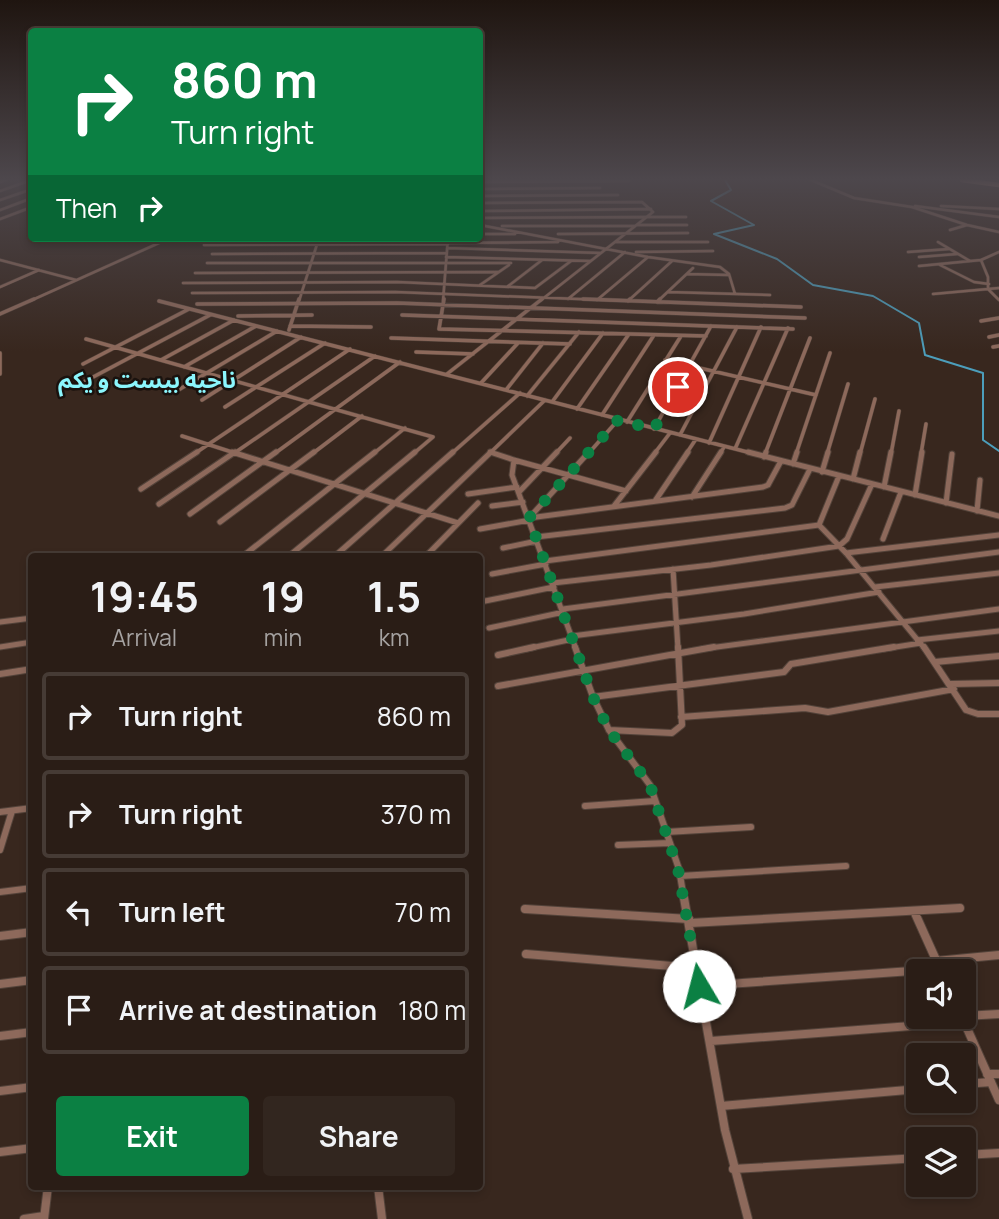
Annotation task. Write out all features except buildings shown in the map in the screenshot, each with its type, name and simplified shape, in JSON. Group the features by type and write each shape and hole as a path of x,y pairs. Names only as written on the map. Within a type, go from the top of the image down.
{"street":[{"path":"543,237 648,257 720,267 730,275 734,294"},
{"path":"447,374 621,237"},
{"path":"204,245 557,243 560,240"},
{"path":"0,314 161,242"},
{"path":"615,242 708,242"},
{"path":"938,242 970,261"},
{"path":"448,243 602,253"},
{"path":"448,243 446,295 439,329 706,337"},
{"path":"317,244 290,328 371,327"},
{"path":"908,252 949,249"},
{"path":"633,254 637,251 713,251"},
{"path":"919,265 981,260 999,251"},
{"path":"568,299 625,252"},
{"path":"212,254 314,253 590,261"},
{"path":"919,257 957,254"},
{"path":"207,263 311,263 446,257 511,263"},
{"path":"597,300 648,257"},
{"path":"478,286 518,259"},
{"path":"507,286 542,260"},
{"path":"981,260 988,286 999,300"},
{"path":"1,261 76,280"},
{"path":"183,283 305,282 535,288 570,261"},
{"path":"628,301 672,261"},
{"path":"938,263 974,282 999,288"},
{"path":"657,302 693,268"},
{"path":"0,287 39,270"},
{"path":"195,273 498,272"},
{"path":"686,274 730,275"},
{"path":"933,294 988,286 995,281"},
{"path":"668,292 770,295"},
{"path":"192,293 446,295 801,307"},
{"path":"159,301 236,318 256,326 618,420 999,516"},
{"path":"197,304 444,305 805,318"},
{"path":"83,364 190,309"},
{"path":"80,384 212,314"},
{"path":"161,360 236,318 312,315"},
{"path":"402,315 790,328 735,449"},
{"path":"981,321 999,318"},
{"path":"184,367 256,326"},
{"path":"654,429 711,326"},
{"path":"680,435 737,327"},
{"path":"709,443 761,327"},
{"path":"175,392 277,331"},
{"path":"527,396 579,332"},
{"path":"552,402 603,333"},
{"path":"577,409 629,334"},
{"path":"602,415 654,335"},
{"path":"989,337 999,335"},
{"path":"627,422 681,336"},
{"path":"202,400 301,337"},
{"path":"391,338 570,344"},
{"path":"764,457 810,338"},
{"path":"86,339 433,437 293,553"},
{"path":"481,383 518,342"},
{"path":"225,407 325,343"},
{"path":"506,390 543,343"},
{"path":"141,489 350,349"},
{"path":"416,352 473,354"},
{"path":"0,353 0,374"},
{"path":"793,464 830,353"},
{"path":"159,504 375,356"},
{"path":"665,360 816,395"},
{"path":"190,514 400,362"},
{"path":"822,471 848,384"},
{"path":"338,553 520,393"},
{"path":"853,480 875,399"},
{"path":"385,553 545,400"},
{"path":"884,488 899,411"},
{"path":"220,522 362,416"},
{"path":"529,519 618,420"},
{"path":"915,495 926,424"},
{"path":"247,553 405,428"},
{"path":"614,506 670,433"},
{"path":"182,436 458,523"},
{"path":"468,494 518,489 570,438"},
{"path":"655,501 696,439"},
{"path":"692,497 724,447"},
{"path":"490,452 626,491"},
{"path":"946,503 952,454"},
{"path":"514,460 512,475 593,697 609,730 650,785 670,843 689,921 733,1169 748,1219"},
{"path":"480,529 614,506 763,487 768,485 781,461"},
{"path":"503,548 537,539 785,508 792,505 810,469"},
{"path":"819,525 839,476"},
{"path":"977,511 980,480"},
{"path":"485,601 554,585 839,546 847,539 872,484"},
{"path":"883,539 901,492"},
{"path":"492,506 523,502"},
{"path":"429,553 478,503"},
{"path":"819,525 846,553 935,662 966,710 978,714 999,714"},
{"path":"492,574 545,562 819,525"},
{"path":"846,553 999,535"},
{"path":"489,628 563,611 999,552"},
{"path":"609,730 672,733 682,725 673,569"},
{"path":"498,654 573,638 999,573"},
{"path":"498,686 584,667 899,619 999,609"},
{"path":"0,622 28,618"},
{"path":"593,697 784,672 791,664 999,631"},
{"path":"0,647 28,643"},
{"path":"935,662 999,656"},
{"path":"0,674 28,670"},
{"path":"681,717 805,708 828,712 952,687 999,683"},
{"path":"585,806 655,801"},
{"path":"0,812 28,809"},
{"path":"0,850 3,830 12,811"},
{"path":"666,832 751,827"},
{"path":"618,845 670,843"},
{"path":"680,876 846,866"},
{"path":"0,892 28,888"},
{"path":"525,909 689,921 960,908"},
{"path":"914,911 935,959"},
{"path":"0,936 28,932"},
{"path":"526,954 696,968"},
{"path":"957,959 999,955"},
{"path":"699,986 906,972"},
{"path":"0,984 28,980"},
{"path":"976,1017 999,1014"},
{"path":"711,1041 906,1023"},
{"path":"968,1029 999,1100"},
{"path":"0,1036 28,1032"},
{"path":"976,1081 999,1074"},
{"path":"0,1091 28,1088"},
{"path":"721,1107 906,1089"},
{"path":"0,1152 28,1148"},
{"path":"976,1154 999,1153"},
{"path":"733,1169 906,1159"},
{"path":"24,1219 44,1217 47,1190"},
{"path":"378,1190 382,1219"}],"waterway":[{"path":"721,237 777,259 813,285 873,296 919,323 925,355 983,373 983,440 999,451"}],"district":[{"name":"ناحیه بیست و یکم","path":"147,379"}],"route":[{"path":"678,387 654,429 618,420 529,518 593,697 609,730 650,785 678,869 690,923 699,986"}]}
